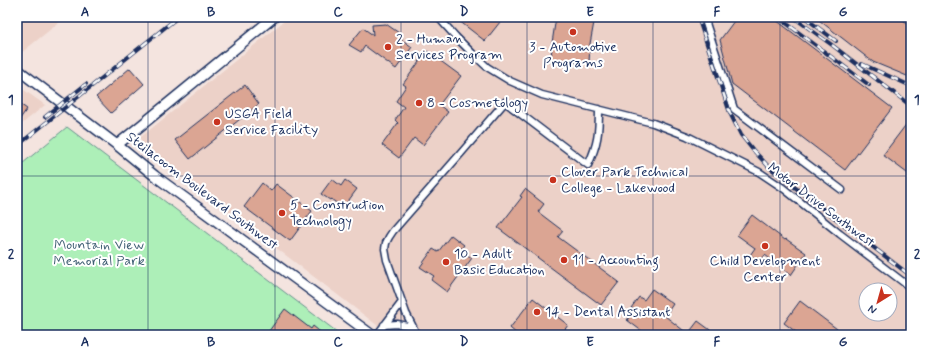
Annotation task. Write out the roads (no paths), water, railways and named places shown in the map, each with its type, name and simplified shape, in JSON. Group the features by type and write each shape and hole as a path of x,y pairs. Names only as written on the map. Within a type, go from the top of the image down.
{"main road":[{"path":"117,145 274,17"},
{"name":"Steilacoom Boulevard Southwest","path":"17,69 156,176 372,335"}],"street":[{"name":"Motor Drive Southwest","path":"438,17 487,67 510,81 542,95 653,124 687,136 759,172 783,188 911,288"},
{"path":"704,17 734,109 842,190"},
{"path":"418,335 406,313 387,260 386,244 398,224 505,102 588,165 595,152 598,139 599,109"},
{"path":"377,335 402,302"},
{"path":"384,325 397,324 413,327"}],"railway":[{"path":"17,146 178,17"},
{"path":"698,17 730,113 741,135 753,150 769,167 784,179 911,276"},
{"path":"778,17 869,85"},
{"path":"793,17 911,106"},
{"path":"804,17 836,41"},
{"path":"862,64 911,86"},
{"path":"45,117 86,84"}],"place":[{"name":"3 - Automotive Programs","path":"573,32"},
{"name":"2 - Human Services Program","path":"388,47"},
{"name":"8 - Cosmetology","path":"419,103"},
{"name":"USGA Field Service Facility","path":"217,122"},
{"name":"Clover Park Technical College - Lakewood","path":"553,180"},
{"name":"5 - Construction Technology","path":"282,213"},
{"name":"Child Development Center","path":"765,246"},
{"name":"11 - Accounting","path":"564,260"},
{"name":"10 - Adult Basic Education","path":"446,262"},
{"name":"14 - Dental Assistant","path":"537,312"}],"park label":[{"name":"Mountain View Memorial Park","path":"99,254"}]}
